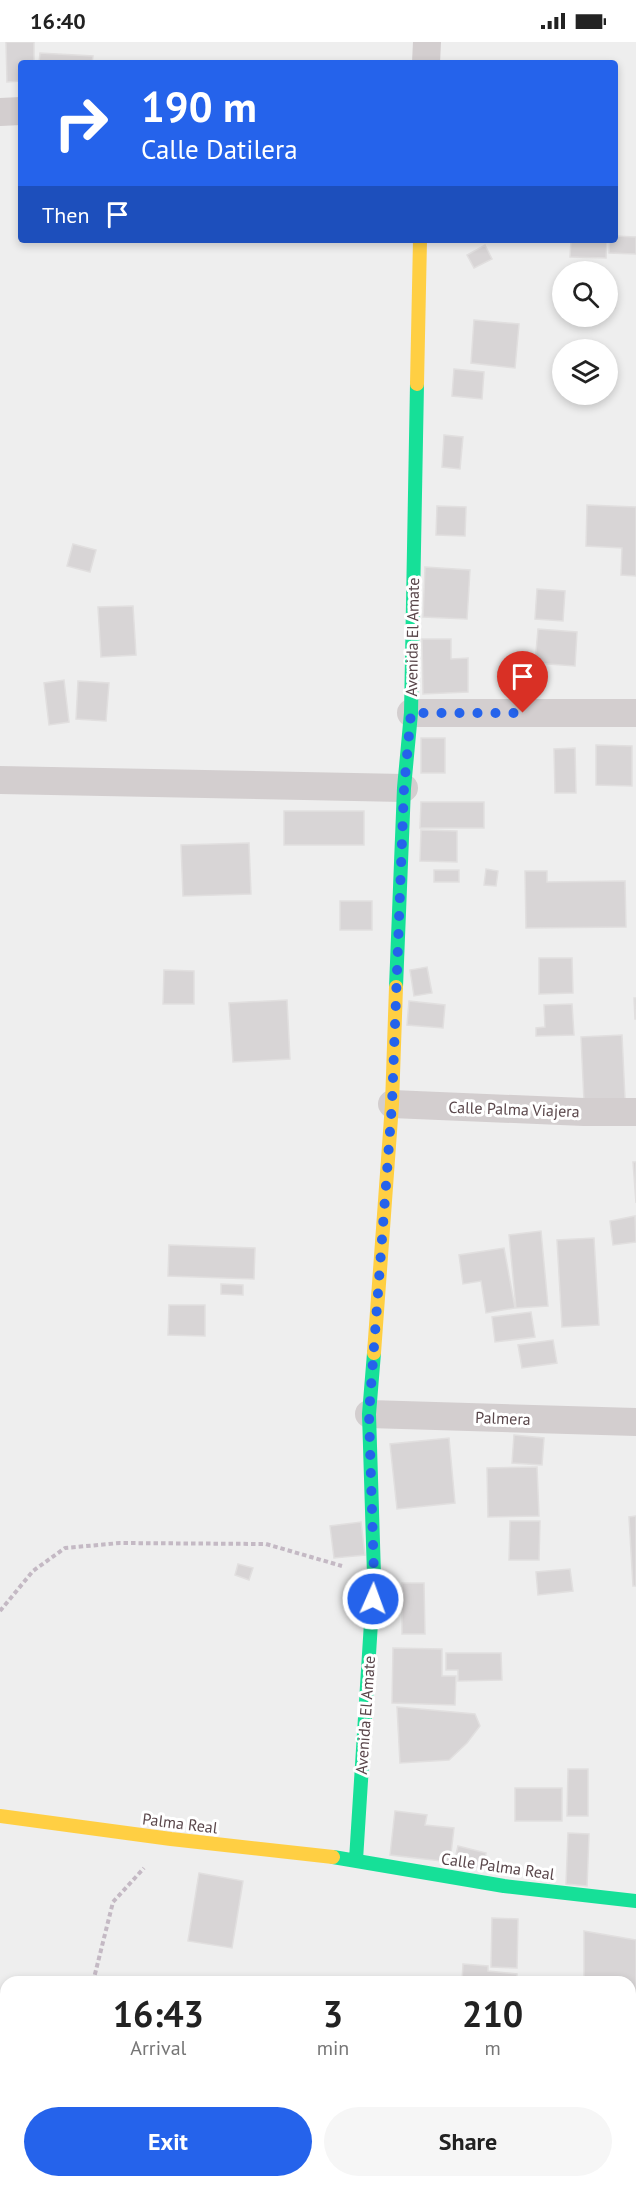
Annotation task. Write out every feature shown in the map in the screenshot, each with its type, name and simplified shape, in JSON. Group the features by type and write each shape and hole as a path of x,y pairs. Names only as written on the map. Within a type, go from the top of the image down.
{"street":[{"path":"426,60 427,42"},
{"path":"0,112 18,111"},
{"name":"Avenida El Amate","path":"356,1860 374,1575 369,1414 392,1104 404,788 411,713 420,243"},
{"path":"411,713 636,713"},
{"path":"0,780 404,788"},
{"name":"Calle Palma Viajera","path":"392,1104 636,1112"},
{"name":"Palmera","path":"369,1414 636,1422"},
{"name":"Palma Real","path":"0,1816 171,1839 356,1860"},
{"name":"Calle Palma Real","path":"356,1860 504,1886 636,1901"}],"path":[{"path":"0,1611 33,1570 64,1548 120,1543 266,1544 374,1575"},
{"path":"94,1976 113,1902 171,1839"}],"building":[{"path":"6,42 34,42 34,60 18,60 18,81 7,82"},
{"path":"40,53 93,56 92,60 39,60"},
{"path":"618,236 636,237 636,254 609,253 609,243 618,243"},
{"path":"571,243 607,243 606,258 570,257"},
{"path":"485,245 492,259 474,268 467,255"},
{"path":"474,320 519,324 515,368 471,363"},
{"path":"454,369 484,372 482,399 452,396"},
{"path":"444,435 463,437 460,469 442,467"},
{"path":"587,505 636,507 636,576 621,575 622,548 586,546"},
{"path":"437,506 466,507 465,536 436,535"},
{"path":"73,544 96,550 90,572 67,566"},
{"path":"425,567 470,570 467,619 423,617"},
{"path":"537,589 565,591 563,621 535,619"},
{"path":"133,606 136,655 101,657 98,607"},
{"path":"538,629 577,632 575,666 535,663"},
{"path":"422,639 451,639 451,659 468,658 468,692 423,694"},
{"path":"64,680 69,722 49,725 44,683"},
{"path":"78,681 109,683 106,721 76,719"},
{"path":"421,738 445,738 445,773 421,773"},
{"path":"596,745 632,746 632,786 596,785"},
{"path":"575,748 576,793 555,793 554,749"},
{"path":"421,802 484,802 484,828 420,828"},
{"path":"284,811 364,811 364,845 284,845"},
{"path":"421,830 457,831 457,862 420,861"},
{"path":"249,843 251,894 183,896 181,845"},
{"path":"486,869 498,871 496,886 484,885"},
{"path":"434,870 459,870 459,882 434,882"},
{"path":"525,871 547,871 547,882 625,881 626,927 526,928"},
{"path":"340,901 372,901 372,930 340,930"},
{"path":"539,958 572,958 573,993 539,994"},
{"path":"427,967 432,993 414,996 410,970"},
{"path":"164,970 194,971 194,1004 163,1004"},
{"path":"634,998 636,998 636,1019 635,1019"},
{"path":"287,1000 290,1059 233,1062 229,1003"},
{"path":"409,1001 445,1005 443,1028 407,1025"},
{"path":"572,1004 574,1035 536,1036 536,1028 545,1027 544,1005"},
{"path":"622,1035 625,1099 584,1101 581,1037"},
{"path":"633,1162 636,1162 636,1203"},
{"path":"635,1216 636,1242 613,1245 610,1221"},
{"path":"541,1231 548,1306 516,1308 509,1235"},
{"path":"594,1238 599,1325 562,1327 557,1240"},
{"path":"169,1245 255,1248 254,1279 168,1276"},
{"path":"504,1248 515,1308 486,1313 481,1281 463,1284 459,1255"},
{"path":"221,1284 243,1285 243,1295 221,1294"},
{"path":"169,1305 205,1305 205,1336 168,1335"},
{"path":"531,1312 535,1337 495,1342 492,1317"},
{"path":"553,1340 557,1363 522,1368 518,1345"},
{"path":"514,1435 544,1438 542,1465 512,1463"},
{"path":"449,1438 455,1503 397,1509 390,1444"},
{"path":"537,1467 539,1516 488,1517 487,1468"},
{"path":"636,1516 636,1586 633,1586 629,1517"},
{"path":"510,1521 540,1521 539,1560 509,1560"},
{"path":"361,1522 365,1555 334,1558 330,1526"},
{"path":"238,1564 253,1568 249,1580 235,1575"},
{"path":"570,1569 573,1591 538,1595 536,1572"},
{"path":"402,1583 424,1583 425,1634 402,1634"},
{"path":"393,1648 442,1649 442,1676 456,1676 455,1705 392,1703"},
{"path":"446,1653 501,1653 502,1680 458,1681 458,1670 446,1670"},
{"path":"397,1707 475,1714 480,1726 467,1743 449,1760 400,1763"},
{"path":"568,1769 588,1769 588,1816 567,1816"},
{"path":"515,1788 562,1788 562,1821 515,1821"},
{"path":"395,1811 427,1815 425,1825 454,1828 450,1862 390,1855"},
{"path":"568,1833 589,1834 587,1886 566,1884"},
{"path":"458,1846 486,1853 483,1870 454,1863"},
{"path":"199,1873 243,1881 232,1948 188,1941"},
{"path":"492,1918 518,1919 517,1968 491,1967"},
{"path":"584,1931 636,1940 636,1976 584,1976"},
{"path":"463,1964 488,1966 488,1971 517,1974 517,1976 462,1976"}],"traffic: fast":[{"path":"396,987 404,788 411,713 417,384"},
{"path":"356,1860 374,1575 369,1414 374,1353"},
{"path":"333,1857 504,1886 636,1901"}],"traffic: slow":[{"path":"417,384 420,243"},
{"path":"374,1353 392,1104 396,987"},
{"path":"0,1816 171,1839 333,1857"}],"route":[{"path":"373,1599 369,1414 392,1104 404,788 411,713 523,713"}]}
